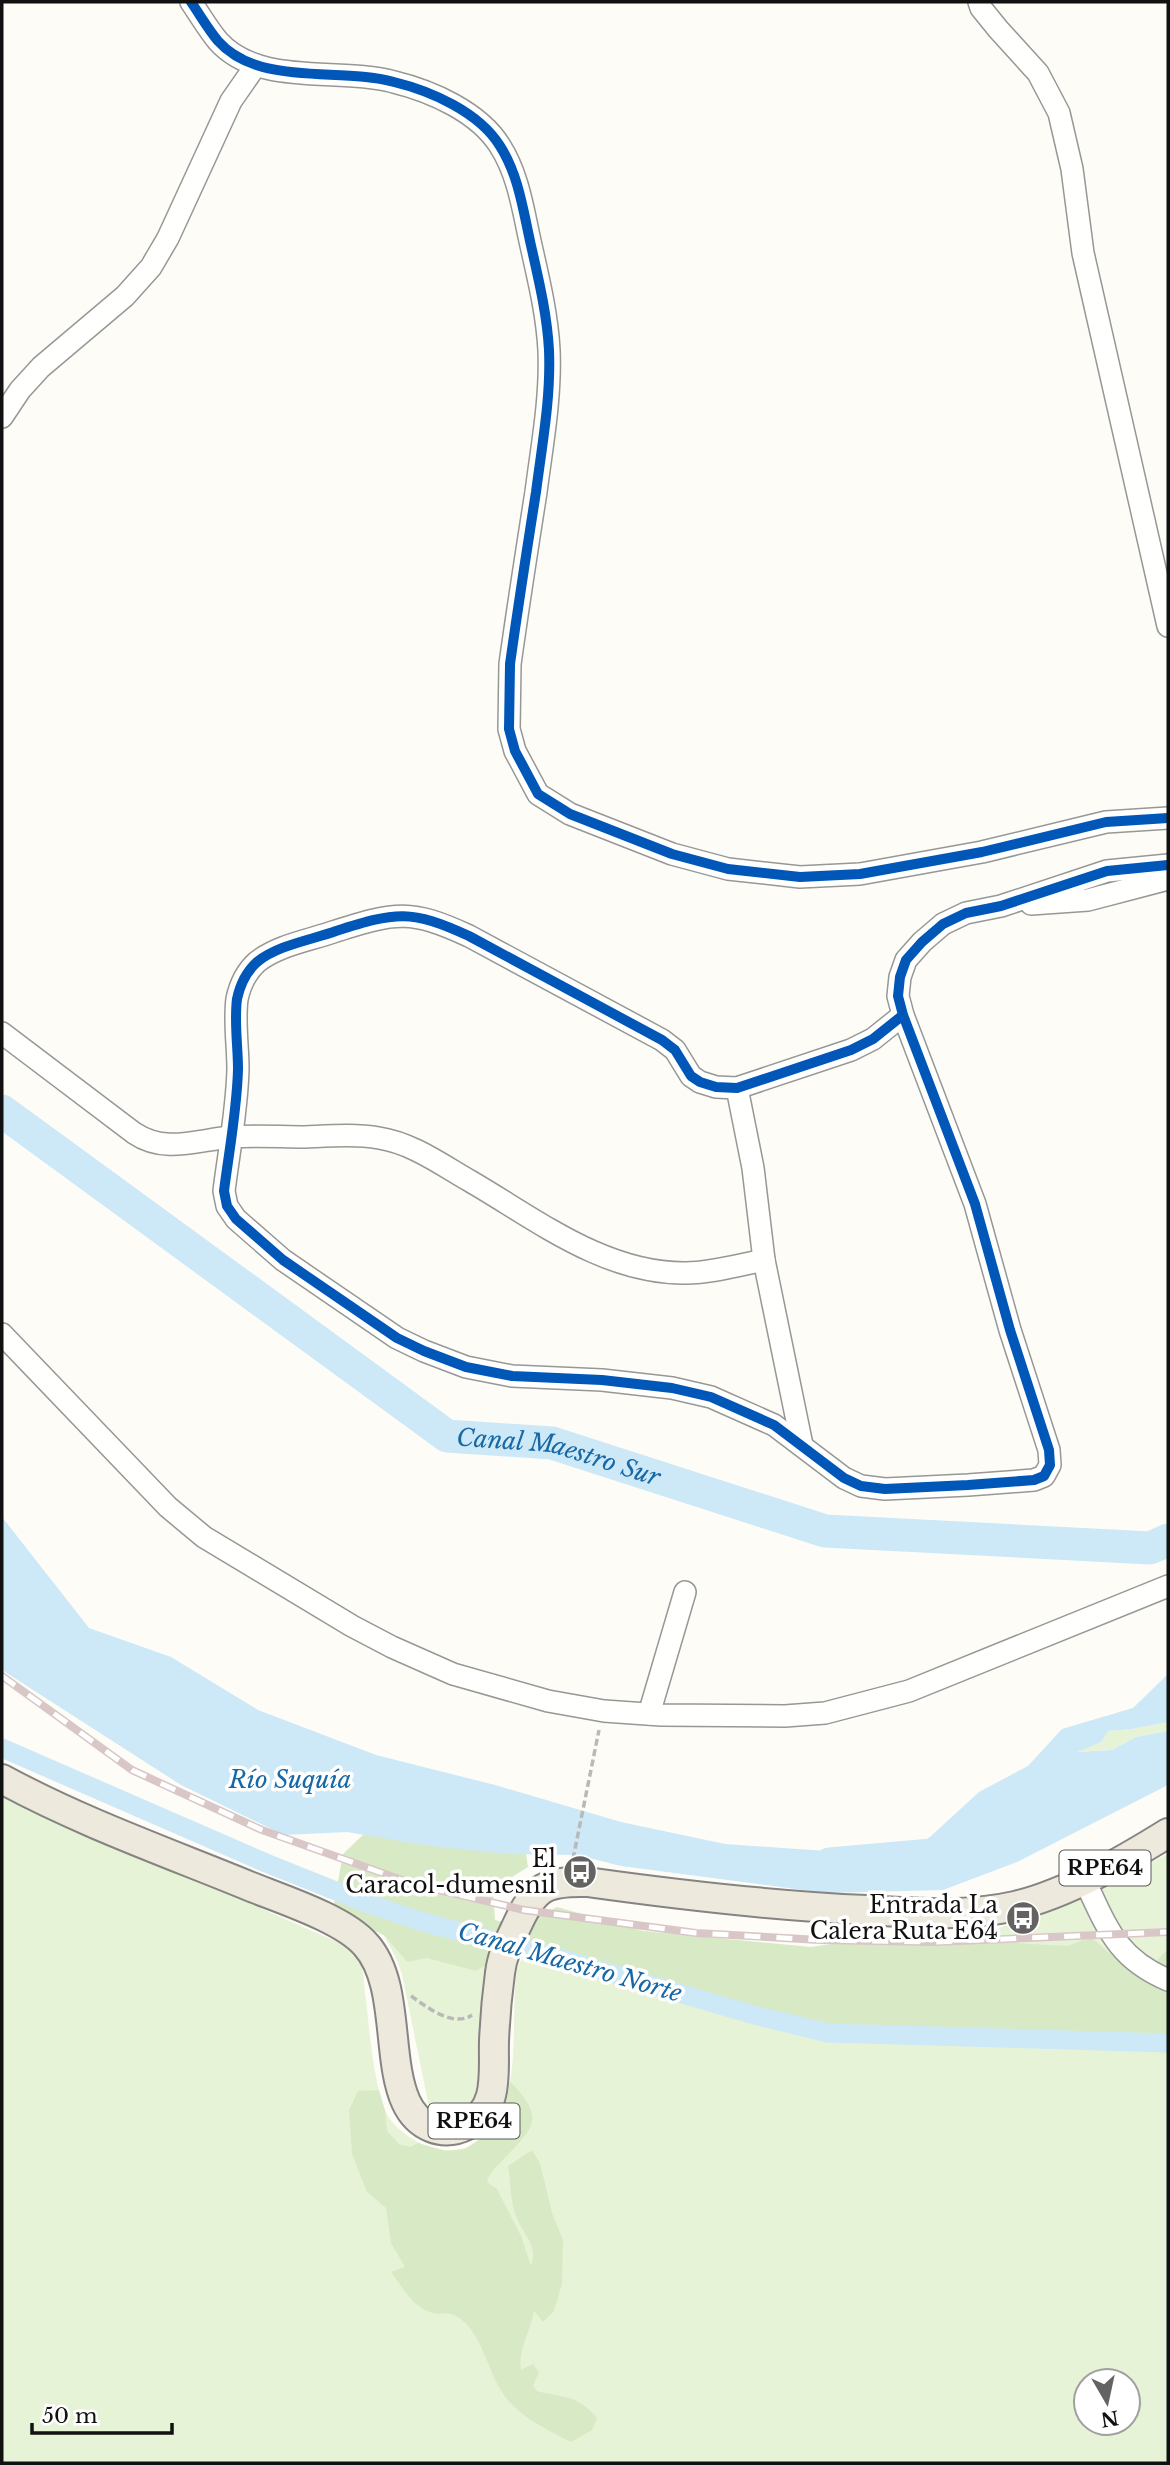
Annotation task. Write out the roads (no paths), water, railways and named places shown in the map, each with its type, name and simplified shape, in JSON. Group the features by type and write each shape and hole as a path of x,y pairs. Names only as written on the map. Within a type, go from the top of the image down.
{"main road":[{"name":"RPE64","path":"2,1779 88,1820 322,1916 363,1941 381,1975 405,2100 419,2121 439,2130 463,2127 475,2121 485,2111 491,2099 495,2070 497,1993 503,1955 527,1904 540,1889 560,1882 587,1882 783,1906 958,1912 1018,1905 1039,1899 1084,1879 1168,1833"}],"street":[{"path":"191,2 218,41 233,55 282,72 352,75 383,80 438,97 464,109 499,144 508,162 521,198 546,316 549,350 547,417 510,664 508,702 509,729 515,751 538,794 570,814 672,854 727,869 800,877 860,874 982,852 1107,822 1168,818"},
{"path":"979,2 998,29 1038,73 1059,113 1072,169 1083,253 1168,626"},
{"path":"2,417 20,390 41,367 125,296 150,267 168,238 232,100 256,65"},
{"path":"903,1015 873,1039 851,1050 737,1087 716,1087 691,1076 675,1050 662,1040 469,936 418,917 397,915 374,919 275,951 258,961 240,986 237,1002 238,1069 224,1191 227,1206 236,1219 283,1260 397,1338 424,1352 487,1373 602,1380 672,1388 711,1397 774,1425 844,1478 861,1486 885,1489 1034,1480 1044,1476 1050,1465 1049,1450 1010,1330 975,1204 903,1015 898,996 900,977 906,960 922,942 943,924 966,913 1001,906 1107,871 1168,865"},
{"path":"1001,906 1088,900 1168,879"},
{"path":"4,1031 143,1139 157,1144 172,1145 231,1137 380,1138 403,1144 580,1245 616,1262 643,1270 690,1273 764,1260"},
{"path":"737,1087 752,1168 764,1260 802,1445"},
{"path":"2,1334 168,1507 204,1537 392,1647 453,1674 548,1701 649,1714 785,1716 825,1713 909,1691 1168,1586"},
{"path":"649,1714 685,1592"},
{"path":"1084,1879 1112,1936 1124,1953 1141,1968 1168,1980"}],"water":[{"name":"Río Suquía","path":"2,1517 89,1628 171,1657 258,1710 376,1755 495,1785 621,1822 725,1844 826,1851 891,1863 930,1837 979,1792 1028,1766 1062,1729 1133,1708 1168,1674 1168,1722 1108,1731 1101,1742 1077,1752 1112,1750 1136,1737 1168,1731 1168,1785 1017,1862 943,1890 826,1893 621,1866 577,1855 509,1854 430,1846 347,1832 284,1835 181,1785 2,1670"}],"waterway":[{"name":"Canal Maestro Sur","path":"2,1111 447,1436 552,1443 825,1531 1150,1548 1168,1540"},
{"name":"Canal Maestro Norte","path":"2,1748 266,1863 366,1903 423,1922 545,1954 754,2015 828,2033 1168,2043"},
{"path":"830,1864 943,1854"}],"railway":[{"path":"2,1676 132,1770 262,1830 413,1884 524,1910 696,1933 820,1940 934,1942 1168,1932"}],"place":[{"name":"El Caracol-dumesnil","path":"580,1872"},
{"name":"Entrada La Calera Ruta E64","path":"1023,1918"}]}
